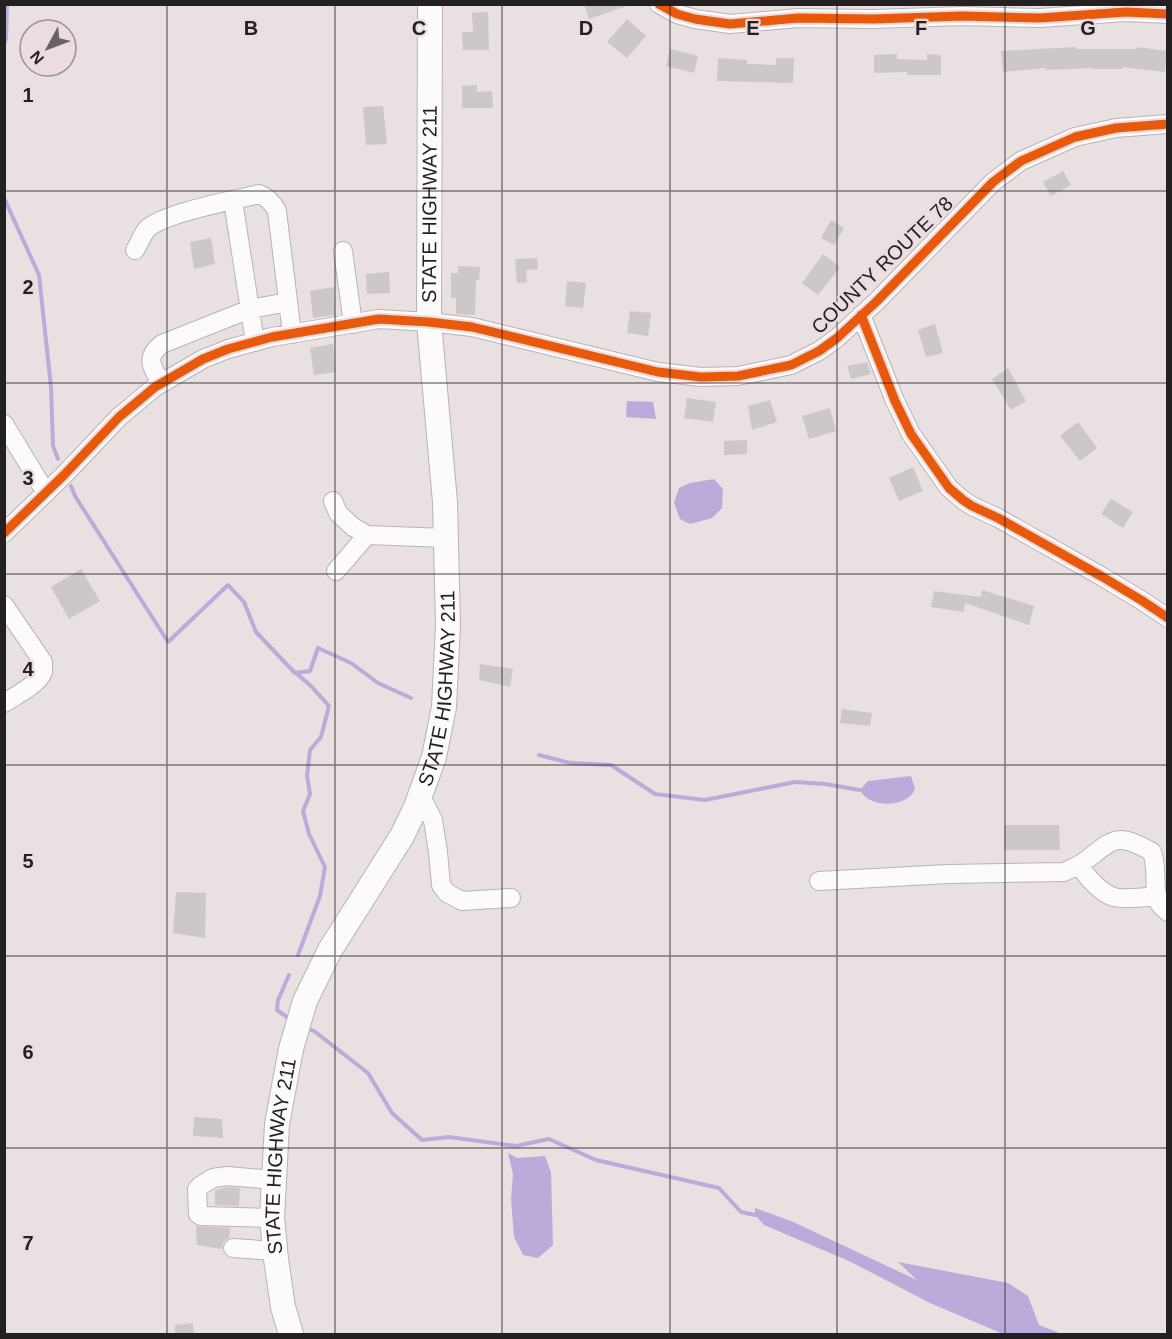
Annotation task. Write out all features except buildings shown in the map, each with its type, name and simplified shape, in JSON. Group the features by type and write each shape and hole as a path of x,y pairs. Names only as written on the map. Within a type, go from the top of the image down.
{"main road":[{"name":"STATE HIGHWAY 211","path":"291,1335 283,1307 272,1218 277,1124 291,1049 305,1001 330,950 402,836 416,807 434,757 444,706 448,625 445,502 429,322 430,4"}],"street":[{"path":"659,4 677,14 730,24 798,11 873,19 962,10 1040,18 1126,8 1167,14"},
{"name":"COUNTY ROUTE 78","path":"4,533 46,493 118,417 161,383 203,359 228,349 272,337 379,320 429,322 472,327 658,372 701,377 738,376 790,365 819,351 837,338 993,182 1021,161 1075,137 1116,128 1167,124"},
{"path":"135,250 146,230 158,221 259,194 268,198 277,212 292,334"},
{"path":"232,201 255,342"},
{"path":"343,251 353,324"},
{"path":"161,383 150,362 152,354 162,344 250,309 288,302"},
{"path":"861,315 895,401 911,434 949,488 972,506 998,518 1108,580 1167,618"},
{"path":"4,424 46,493"},
{"path":"333,501 338,513 353,527 367,535 446,538"},
{"path":"336,571 367,535"},
{"path":"4,605 43,662 43,671 30,686 4,703"},
{"path":"420,795 433,820 441,885 447,893 462,901 512,898"},
{"path":"819,881 948,874 1064,872 1080,865 1111,841 1125,840 1139,844 1152,852 1156,863 1158,903 1167,912"},
{"path":"1080,865 1084,873 1114,897 1158,896"},
{"path":"272,1218 201,1216 198,1214 197,1189 213,1178 227,1176 274,1180"},
{"path":"233,1248 275,1251"}],"shaded area":[{"path":"627,401 653,402 656,419 626,417"},
{"path":"714,479 723,489 722,508 712,518 690,524 680,519 674,503 679,488 690,483"},
{"path":"911,776 915,789 905,800 897,803 871,801 860,790 868,781"},
{"path":"508,1153 517,1158 545,1156 551,1172 553,1245 538,1258 523,1255 514,1237 511,1199 513,1174"},
{"path":"755,1208 791,1221 917,1280 898,1262 1008,1283 1028,1296 1039,1325 1062,1334 1003,1334 930,1303 849,1261 764,1225 755,1215"}],"waterway":[{"path":"4,44 7,4"},
{"path":"4,198 39,275 51,387 53,446 58,459"},
{"path":"71,486 75,496 168,642 228,585 244,602 256,632 295,673 310,671 318,648 351,663 378,683 411,698"},
{"path":"296,673 329,706 321,737 310,750 307,776 310,794 303,811 309,834 325,867 320,896 298,955"},
{"path":"539,755 570,763 611,765 655,794 705,800 795,782 860,790"},
{"path":"287,1017 277,1010 278,1000 289,975"},
{"path":"309,1029 368,1073 392,1113 422,1140 449,1137 516,1146 549,1139 596,1160 719,1188 741,1212 755,1215"}],"cycle path":[{"path":"659,4 677,14 730,24 798,18 873,19 962,16 1040,18 1126,12 1168,14"},
{"path":"4,533 119,417 155,387 203,359 228,349 272,337 379,319 472,327 658,372 701,377 738,376 791,365 819,351 837,338 877,301 993,182 1021,161 1075,137 1116,128 1168,124"},
{"path":"861,315 895,401 911,434 949,488 972,506 998,518 1101,576 1168,618"}]}
